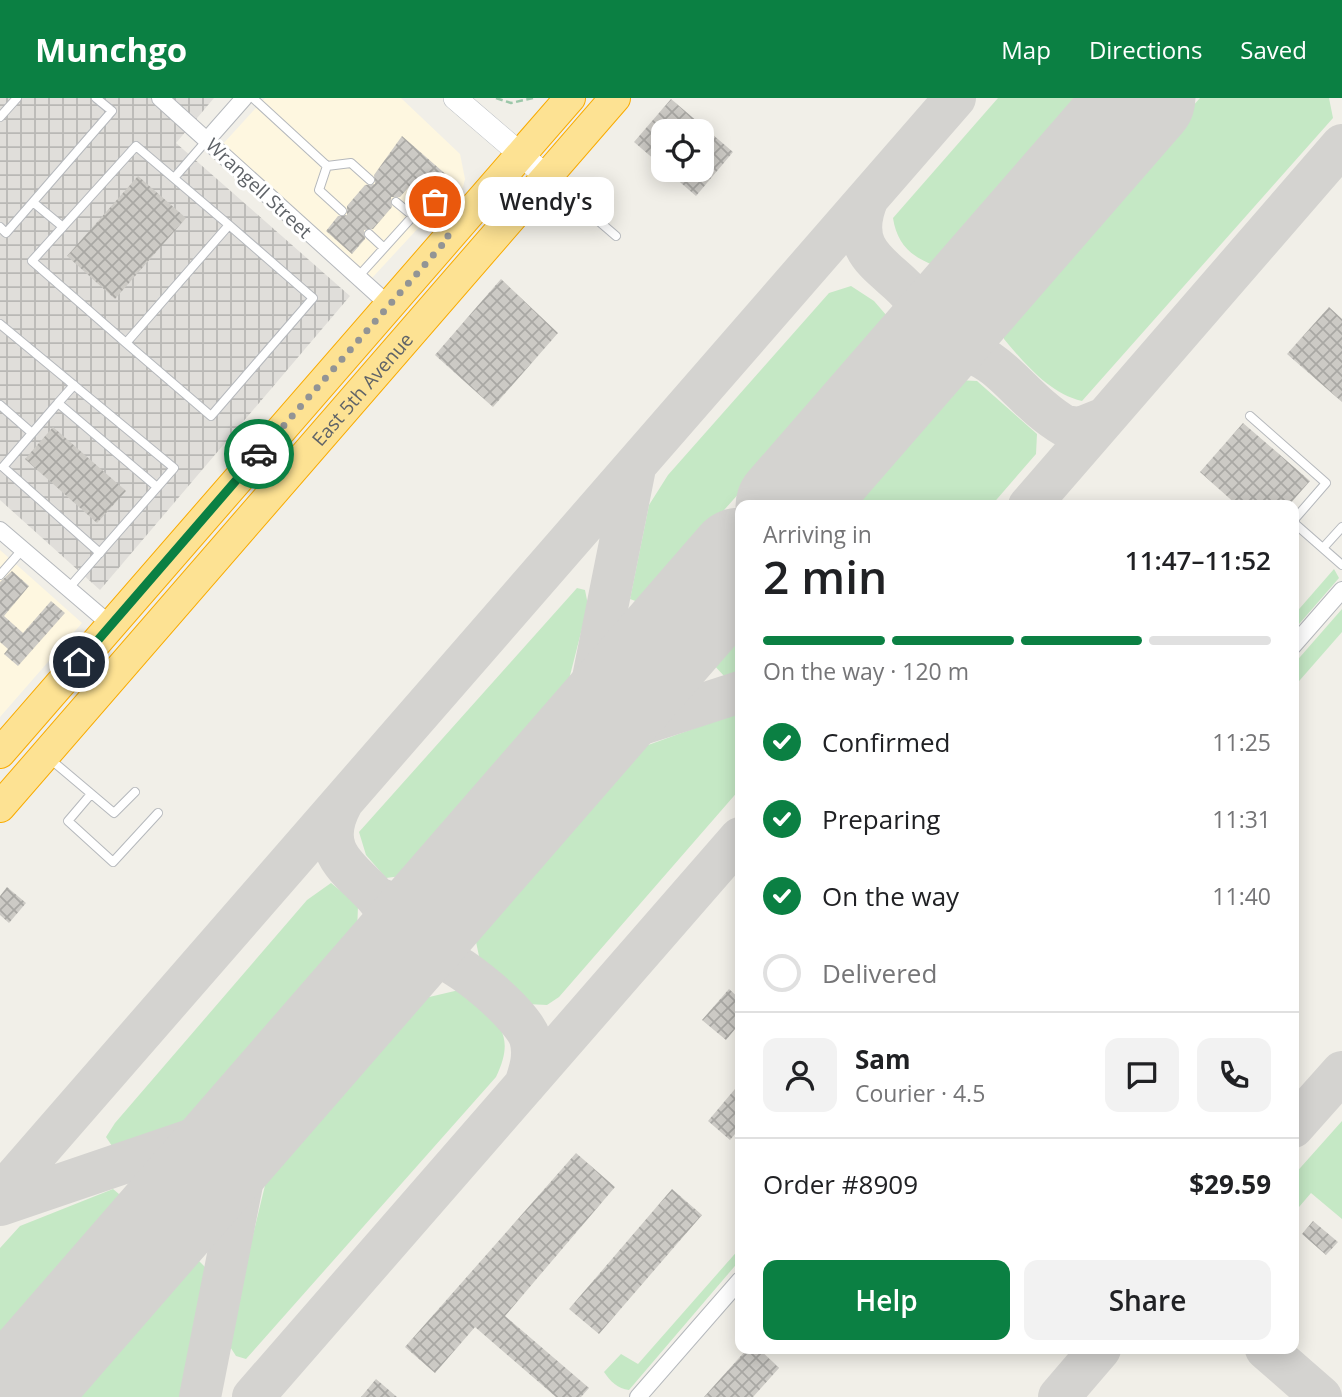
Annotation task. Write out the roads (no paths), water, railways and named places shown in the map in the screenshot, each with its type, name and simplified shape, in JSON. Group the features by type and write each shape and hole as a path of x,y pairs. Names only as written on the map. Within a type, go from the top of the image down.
{"highway":[{"name":"East 5th Avenue","path":"0,753 389,305 442,231 521,155 570,98"},
{"name":"East 5th Avenue","path":"0,807 615,98"}],"street":[{"name":"Wrangell Street","path":"160,98 389,305"},
{"path":"207,140 244,98"},
{"path":"455,98 547,177"},
{"path":"0,530 111,625"},
{"path":"1299,639 1342,590"},
{"path":"638,1397 735,1286"}],"lane":[{"path":"0,117 17,98"},
{"path":"0,227 6,233 112,111 96,98"},
{"path":"253,98 327,166 351,163 370,180"},
{"path":"174,178 207,140"},
{"path":"136,146 229,225 313,298 211,416 32,261 136,146"},
{"path":"327,166 319,190 342,211"},
{"path":"547,177 617,236"},
{"path":"396,202 413,216 442,231"},
{"path":"435,202 442,231"},
{"path":"34,203 62,227"},
{"path":"357,278 413,216"},
{"path":"126,343 229,225"},
{"path":"369,234 384,248"},
{"path":"0,324 174,468 68,589"},
{"path":"74,385 1,467 100,553"},
{"path":"58,403 157,487"},
{"path":"0,405 32,433"},
{"path":"1250,416 1326,483 1299,515"},
{"path":"1299,527 1342,565"},
{"path":"1323,548 1342,527"},
{"path":"0,575 22,550"},
{"path":"45,755 114,813 135,792"},
{"path":"91,794 68,821 113,862 159,813"}],"place":[{"name":"Wendy's","path":"435,202"}]}
